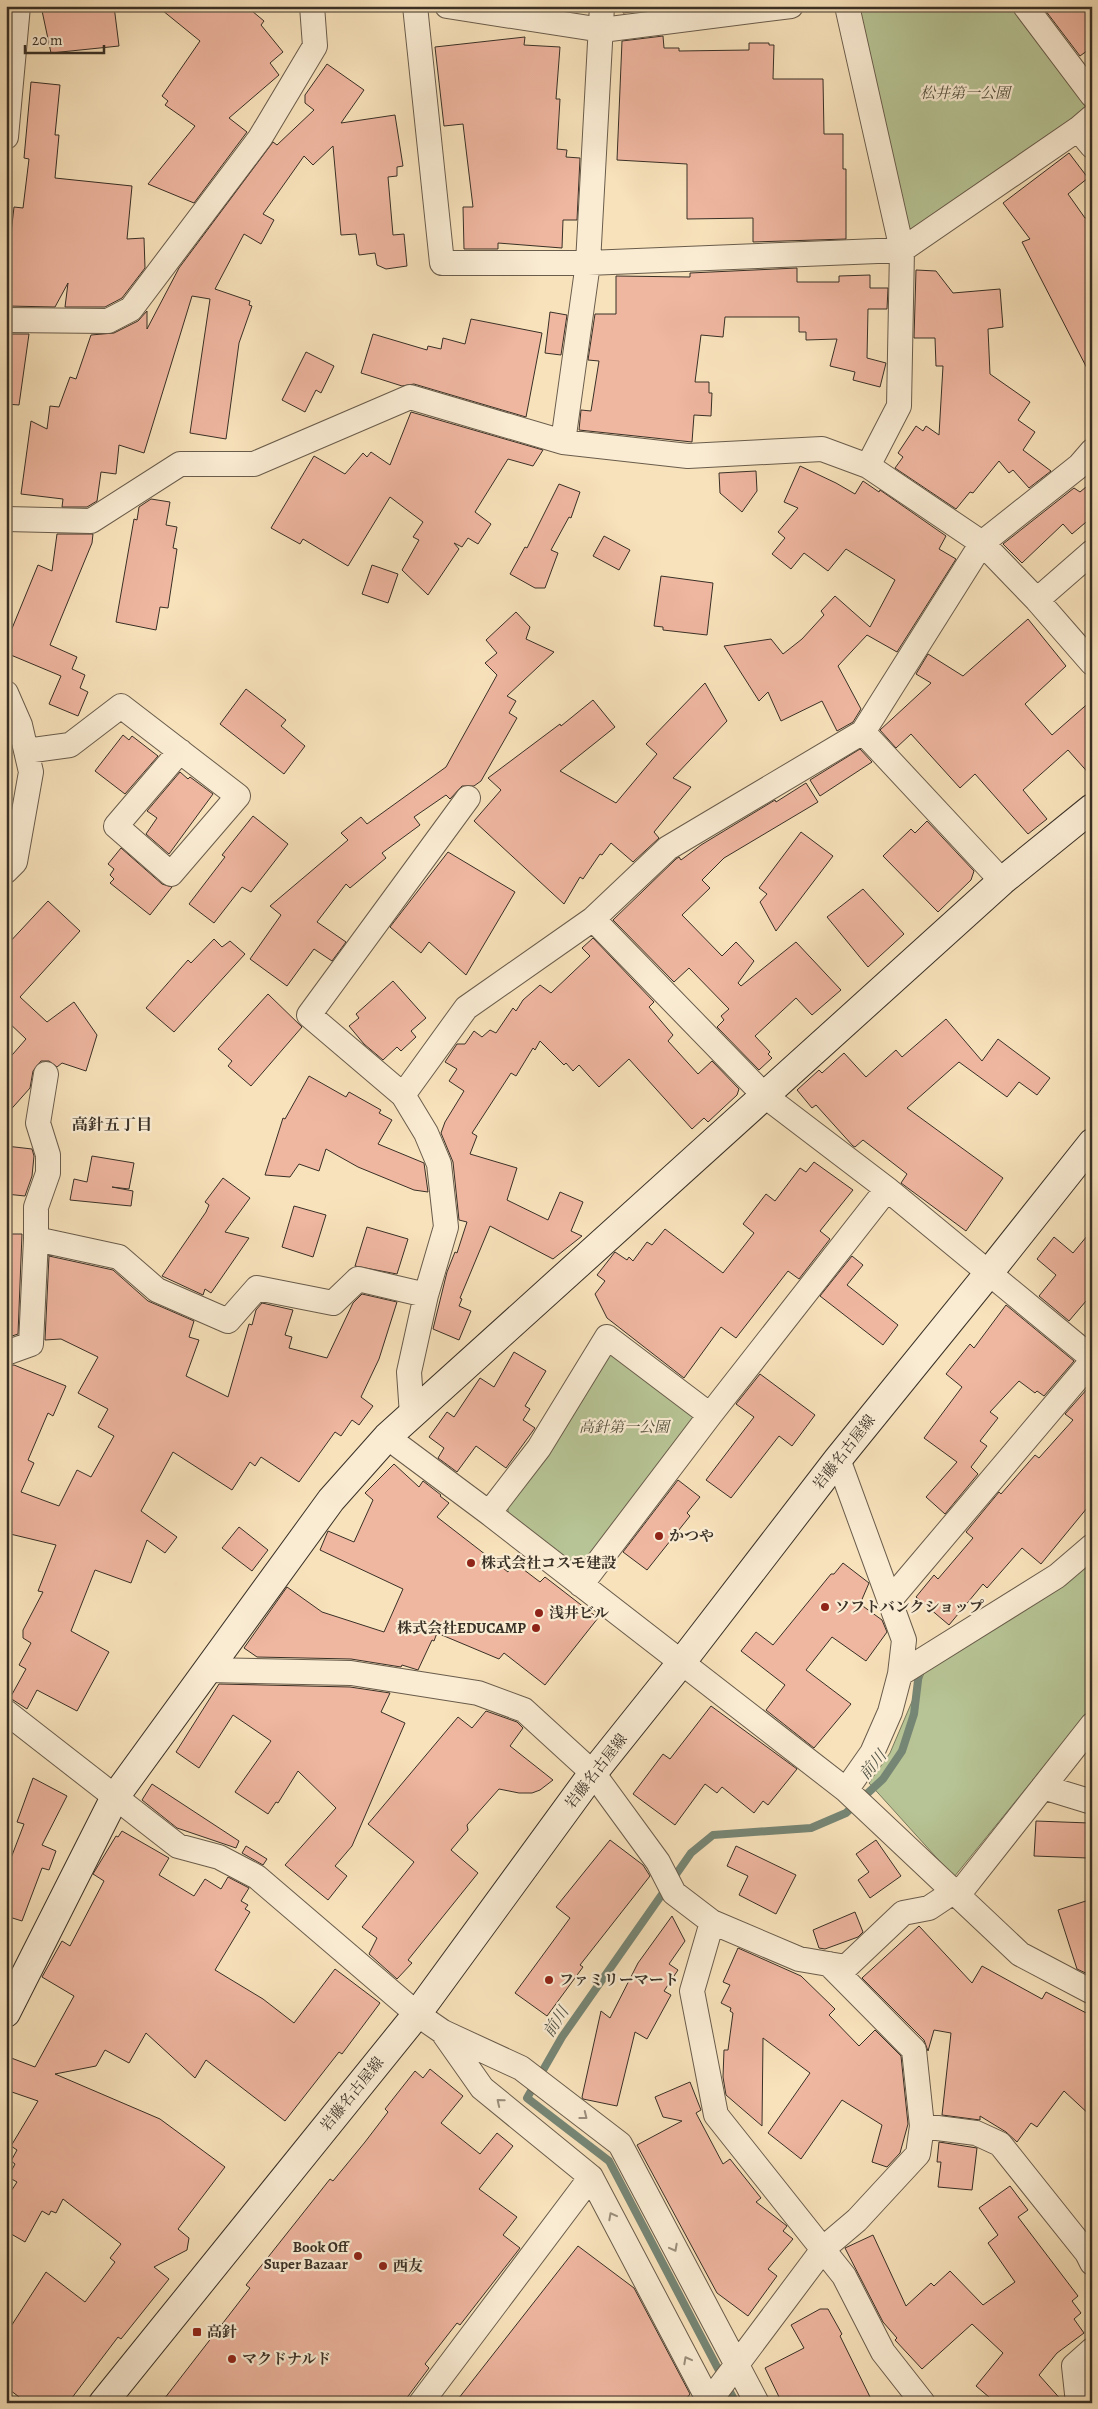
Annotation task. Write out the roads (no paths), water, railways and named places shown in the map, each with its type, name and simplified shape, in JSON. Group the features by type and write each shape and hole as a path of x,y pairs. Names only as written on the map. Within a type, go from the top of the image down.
{"street":[{"path":"6,136 10,73 18,6"},
{"path":"6,320 108,321 131,309 260,138 315,46 312,6"},
{"path":"415,6 442,263 588,262 902,250 1087,130"},
{"path":"447,6 602,30 792,6"},
{"path":"563,442 588,262 602,6"},
{"path":"847,6 902,250 899,406 868,466"},
{"path":"1025,6 1092,95"},
{"path":"6,519 91,521 180,464 254,464 410,397 563,442 688,456 822,449 868,466 982,543 1037,600 1092,663"},
{"path":"403,1095 466,1008 593,919 668,848 863,732 982,543 1079,466 1092,451"},
{"path":"1037,600 1092,552"},
{"path":"6,693 20,725 31,772 15,862 6,872"},
{"path":"26,751 70,745 121,706 238,796 171,874 116,826 180,752"},
{"path":"863,732 1002,881"},
{"path":"412,1415 409,1372 426,1295 446,1227 439,1164 426,1133 403,1095 309,1015 468,798"},
{"path":"6,2013 13,1984 115,1797 331,1500 387,1437 1002,881 1092,808"},
{"path":"593,919 765,1096 887,1189 1092,1360 890,1600"},
{"path":"6,1352 31,1344 36,1207 48,1174 48,1155 38,1123 46,1074"},
{"name":"岩藤名古屋線","path":"103,2403 417,2014 593,1773 681,1663 838,1458 1092,1143"},
{"path":"581,1585 710,1415 887,1189"},
{"path":"36,1239 119,1257 157,1290 228,1321 257,1288 333,1303 358,1279 426,1295"},
{"path":"489,1513 539,1448 607,1336 710,1415"},
{"path":"387,1437 489,1513 848,1792 1020,1954 1092,1992"},
{"path":"838,1458 904,1640 900,1674 890,1712 872,1753 848,1792"},
{"path":"900,1674 1058,1576 1092,1546"},
{"path":"207,1670 351,1673 478,1693 524,1710 593,1773 658,1862 674,1892 712,1922 799,1959 846,1967 903,1913 929,1908 955,1894 1092,1725"},
{"path":"6,1712 178,1846 219,1857 257,1877 417,2014 443,2032 521,2068 620,2144 734,2367 757,2403"},
{"path":"1043,1787 1092,1802"},
{"path":"712,1922 692,1991 716,2115 824,2248 844,2276 883,2352 923,2403"},
{"path":"443,2032 482,2088 591,2176 710,2401 824,2248 857,2220 918,2154 922,2126 914,2050 829,1964"},
{"path":"922,2126 976,2133 1000,2144 1090,2256"},
{"path":"421,2403 591,2176"},
{"path":"1078,2403 1074,2366 1092,2350"}],"waterway":[{"name":"前川","path":"736,2403 609,2161 527,2098 562,2037 691,1853 713,1835 811,1828 846,1813 883,1779 902,1751 914,1714 919,1672"}],"place":[{"name":"かつや","path":"659,1536"},
{"name":"株式会社コスモ建設","path":"471,1563"},
{"name":"ソフトバンクショップ","path":"825,1607"},
{"name":"浅井ビル","path":"539,1613"},
{"name":"株式会社EDUCAMP","path":"536,1628"},
{"name":"ファミリーマート","path":"549,1980"},
{"name":"Book Off Super Bazaar","path":"358,2256"},
{"name":"西友","path":"383,2266"},
{"name":"高針","path":"197,2332"},
{"name":"マクドナルド","path":"232,2359"}],"district":[{"name":"高針五丁目","path":"112,1125"}],"park label":[{"name":"松井第一公園","path":"965,93"},
{"name":"高針第一公園","path":"624,1427"}]}
